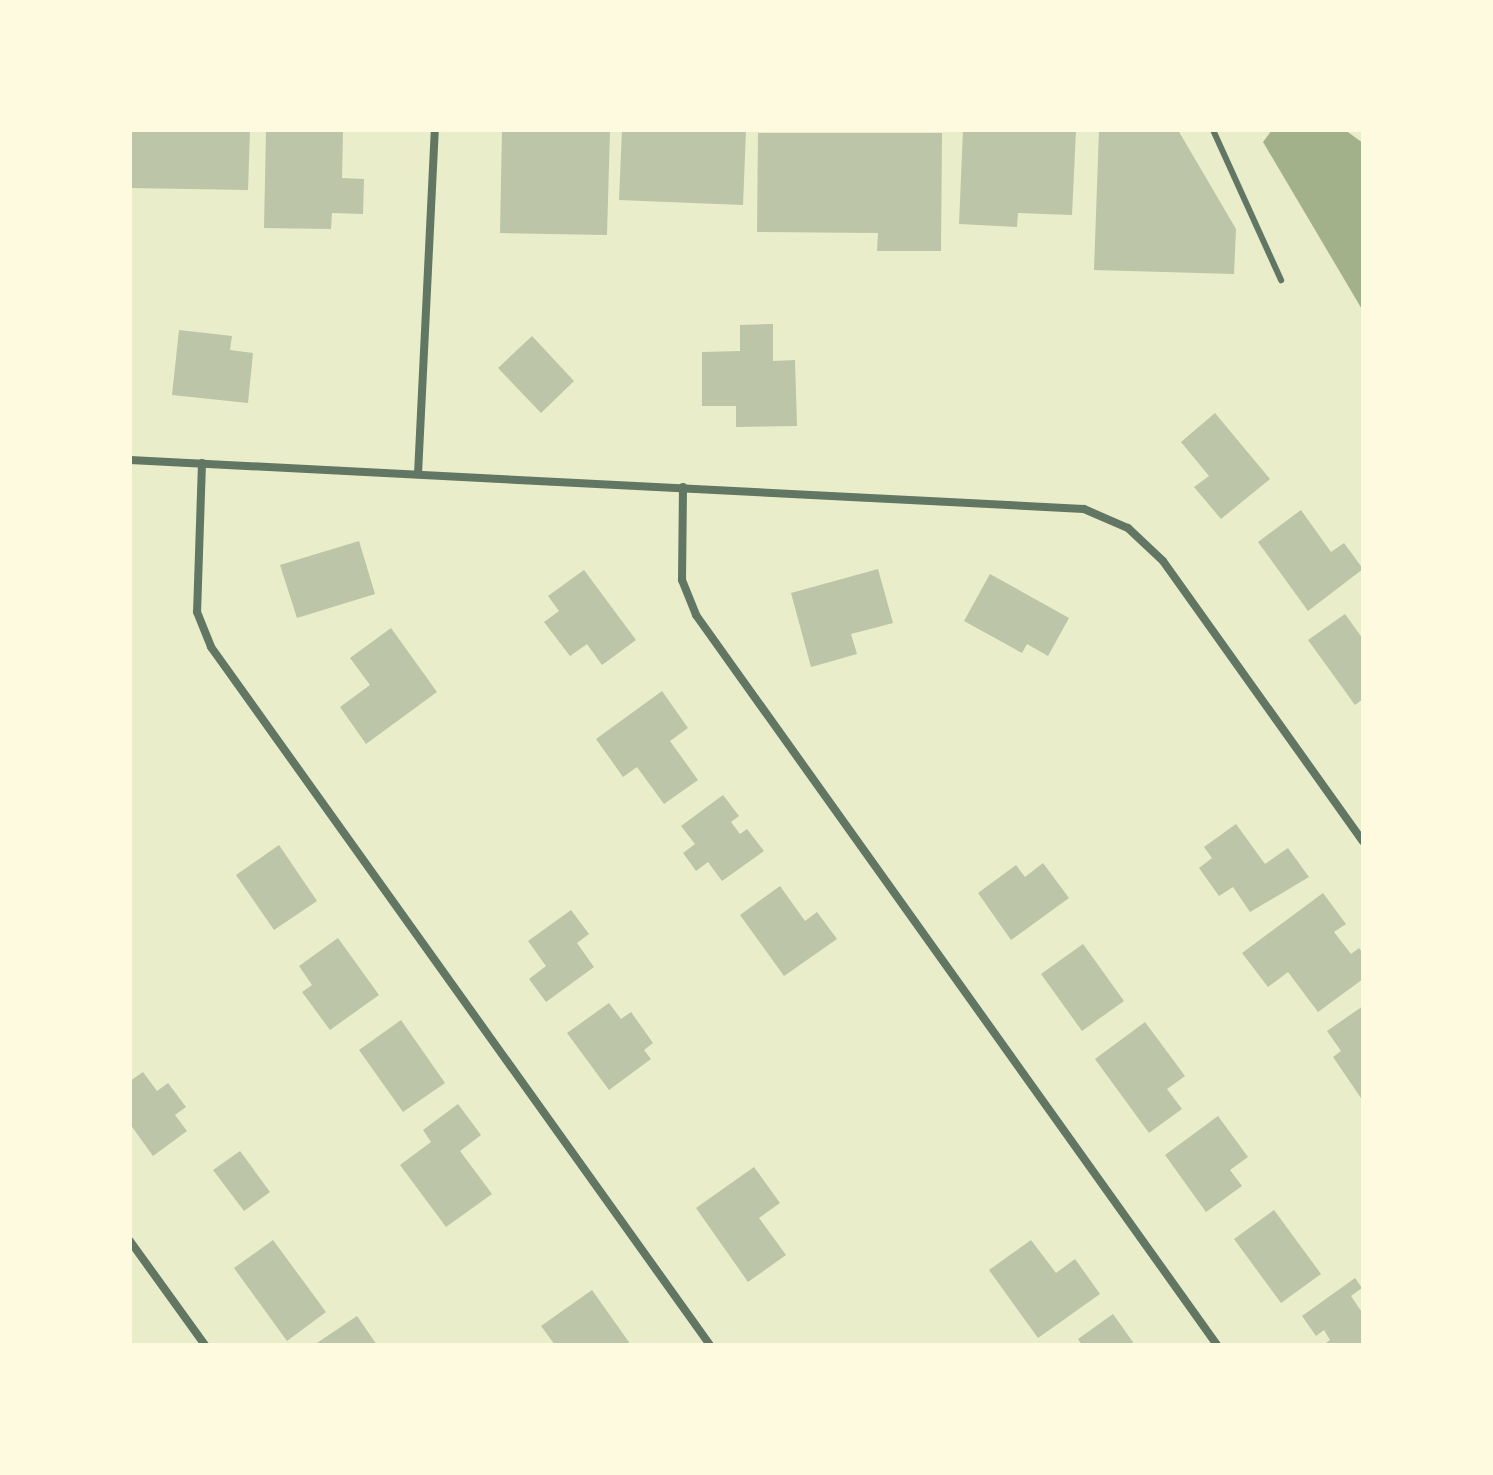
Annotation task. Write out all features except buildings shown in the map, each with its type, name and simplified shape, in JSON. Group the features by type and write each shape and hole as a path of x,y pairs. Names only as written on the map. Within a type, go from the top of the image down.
{"street":[{"path":"418,474 435,130"},
{"path":"130,460 1084,509 1128,528 1163,561 1363,841"},
{"path":"202,463 197,612 211,647 710,1345"},
{"path":"683,487 682,580 696,615 1217,1345"},
{"path":"130,1241 205,1345"}],"lane":[{"path":"1213,130 1281,280"}],"shaded area":[{"path":"1272,130 1345,130 1363,143 1363,311 1263,142"}]}
